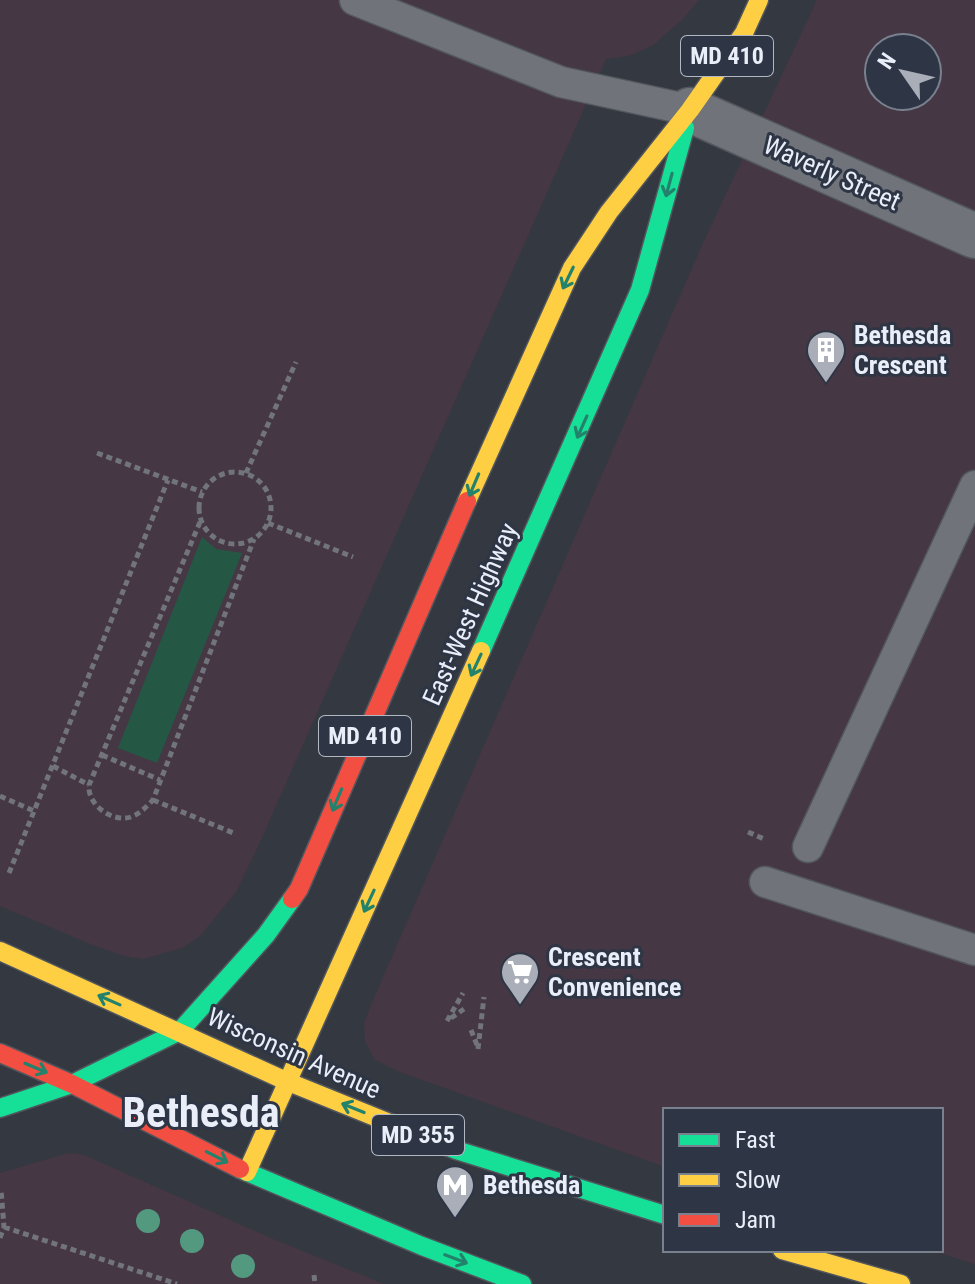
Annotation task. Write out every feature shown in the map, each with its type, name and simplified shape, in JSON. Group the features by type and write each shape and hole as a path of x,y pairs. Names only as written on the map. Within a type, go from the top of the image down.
{"main road":[{"name":"East-West Highway","path":"180,1031 266,935 299,889 505,413 572,268 609,212 690,110 744,33 759,0"},
{"name":"East-West Highway","path":"247,1172 613,356 640,290 690,110"},
{"name":"Wisconsin Avenue","path":"0,951 286,1081 456,1150 663,1214"},
{"path":"0,1108 72,1084 180,1031"},
{"path":"0,1053 72,1084 247,1172 422,1246 522,1284"},
{"path":"789,1252 901,1284"}],"street":[{"name":"Waverly Street","path":"690,110 975,236"}],"lane":[{"path":"355,0 561,82 690,110"},
{"path":"808,847 967,523 975,486"},
{"path":"765,882 975,950"}],"path":[{"path":"246,473 296,362"},
{"path":"97,453 202,492"},
{"path":"200,522 89,785 88,793 95,804 116,818 129,818 153,800 254,539 268,523 271,512 267,491 258,479 246,473 228,472 212,479 202,492 198,508 200,522 209,534 222,542 239,544 254,539"},
{"path":"9,873 168,480"},
{"path":"268,523 353,557"},
{"path":"102,755 160,780"},
{"path":"53,766 89,785"},
{"path":"0,796 34,811"},
{"path":"153,800 236,834"},
{"path":"748,832 767,841"},
{"path":"463,993 447,1021 464,1009"},
{"path":"471,1030 478,1049 484,997"},
{"path":"0,1238 4,1227 1,1189"},
{"path":"4,1227 177,1284"},
{"path":"314,1275 315,1284"}],"shaded area":[{"path":"0,0 699,0 681,21 653,45 629,56 606,59 236,892 200,936 182,948 143,959 95,946 0,906"},
{"path":"817,0 975,0 975,1264 936,1252 943,1252 943,1108 663,1108 663,1166 400,1072 375,1060 365,1041 364,1024 703,243"},
{"path":"68,1153 84,1155 273,1239 384,1284 0,1284 0,1173"}],"green space":[{"path":"202,537 216,549 242,553 157,763 118,748"}],"traffic: fast":[{"path":"481,651 640,290 685,128"},
{"path":"0,1108 72,1084 180,1031 266,935 292,899"},
{"path":"412,1132 456,1150 663,1214"},
{"path":"240,1169 422,1246 522,1284"}],"traffic: slow":[{"path":"467,501 572,268 609,212 690,110 744,33 759,0"},
{"path":"247,1172 481,651"},
{"path":"0,951 286,1081 412,1132"},
{"path":"789,1252 901,1284"}],"traffic: jam":[{"path":"292,899 467,501"},
{"path":"0,1053 72,1084 240,1169"}],"place":[{"name":"Bethesda Crescent","path":"826,384"},
{"name":"Crescent Convenience","path":"520,1006"},
{"name":"Bethesda","path":"455,1219"}],"district":[{"name":"Bethesda","path":"201,1112"}]}
